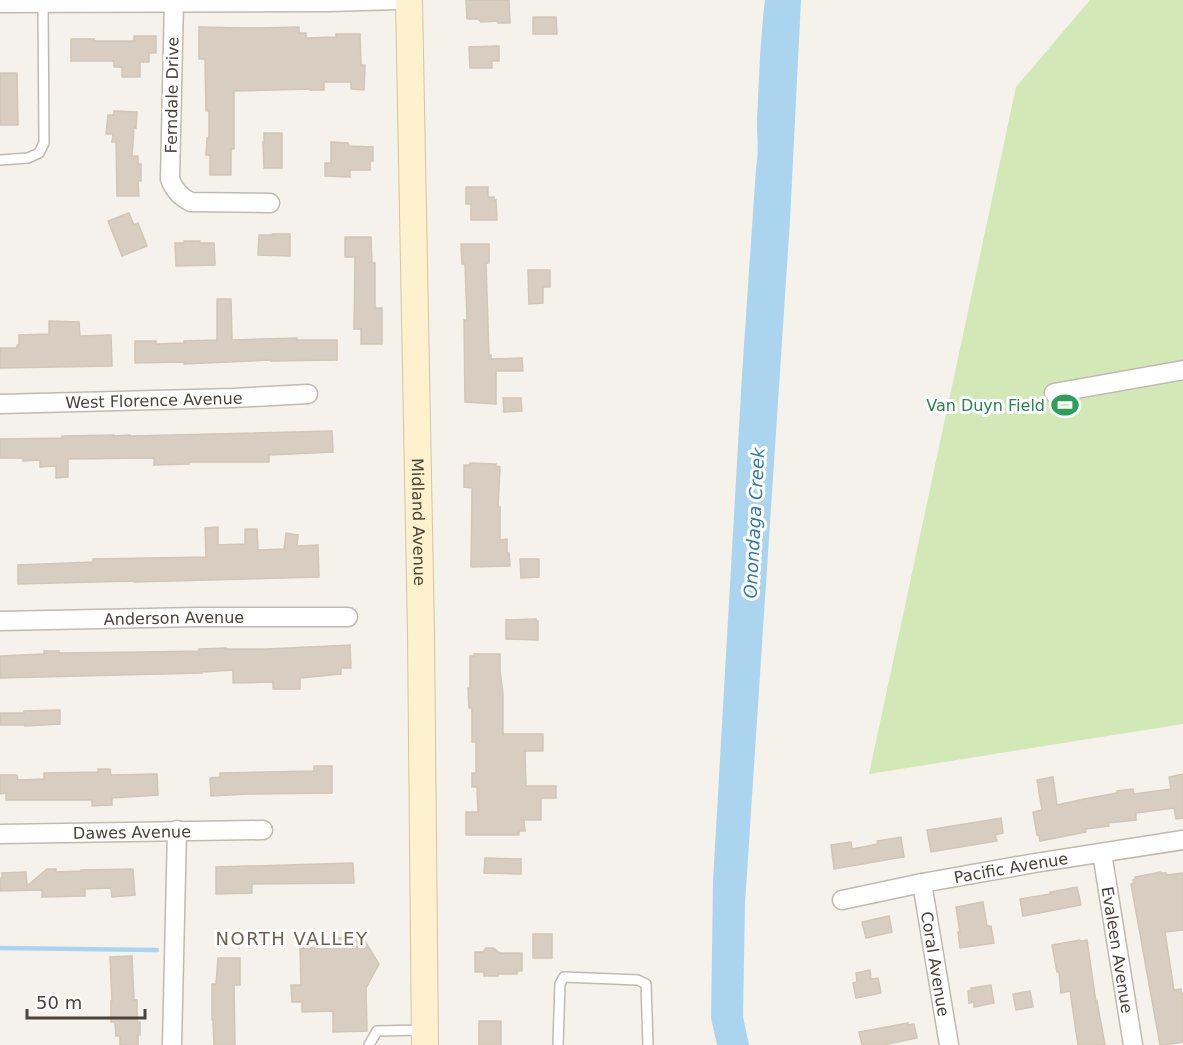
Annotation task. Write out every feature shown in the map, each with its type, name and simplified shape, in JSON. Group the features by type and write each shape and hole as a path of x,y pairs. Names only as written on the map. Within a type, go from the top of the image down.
{"street":[{"path":"0,3 399,0"},
{"name":"Midland Avenue","path":"409,0 422,703 425,1038"},
{"name":"Ferndale Drive","path":"174,1 170,179 174,189 184,199 191,202 270,204"},
{"path":"1054,393 1183,370"},
{"name":"West Florence Avenue","path":"0,404 309,394"},
{"name":"Anderson Avenue","path":"0,621 348,617"},
{"path":"172,1045 177,830"},
{"name":"Dawes Avenue","path":"0,834 263,830"},
{"name":"Pacific Avenue","path":"842,900 1035,863 1183,840"},
{"name":"Evaleen Avenue","path":"1102,853 1133,1045"},
{"name":"Coral Avenue","path":"922,884 949,1045"}],"lane":[{"path":"0,160 28,158 39,153 44,143 43,4"},
{"path":"558,1045 560,984 564,977 638,980 646,984 648,1045"},
{"path":"369,1045 377,1031 425,1038"}],"green space":[{"name":"Van Duyn Field","path":"1090,0 1183,0 1183,724 869,774 1016,87"}],"water":[{"name":"Onondaga Creek","path":"765,0 801,0 790,220 745,903 743,1017 749,1045 717,1045 711,1018 713,881"}],"building":[{"path":"466,0 509,0 510,23 467,19"},
{"path":"533,17 556,17 557,34 533,34"},
{"path":"199,27 299,27 299,33 306,33 306,38 360,34 361,65 365,65 364,90 351,89 351,82 324,82 324,90 234,91 234,149 231,149 231,175 210,175 210,155 206,155 207,138 209,138 209,111 206,111 205,59 199,59"},
{"path":"134,36 156,36 156,53 149,53 149,62 140,62 140,77 122,77 122,67 114,67 114,61 71,61 71,39 134,41"},
{"path":"499,46 499,61 492,61 492,68 470,68 469,47"},
{"path":"0,73 17,73 18,125 0,125"},
{"path":"114,111 137,112 132,156 138,156 138,164 141,164 141,181 138,181 139,196 117,196 116,142 112,142 113,134 106,134 108,115 114,115"},
{"path":"264,133 282,133 282,168 264,168"},
{"path":"331,142 348,143 349,146 373,147 373,161 370,161 370,170 350,170 350,177 325,176 325,163 331,163"},
{"path":"466,187 488,187 488,197 494,197 496,200 497,220 471,220 471,204 466,204"},
{"path":"129,213 134,225 138,223 147,246 122,256 108,221"},
{"path":"290,234 290,256 258,255 259,235"},
{"path":"345,237 371,237 372,263 375,263 375,308 382,308 382,344 361,344 361,329 354,329 355,257 345,257"},
{"path":"184,241 214,243 215,265 176,266 175,243 184,243"},
{"path":"461,244 489,244 489,263 486,263 491,359 522,358 523,371 496,371 496,404 465,402 464,320 467,320 465,264 462,264"},
{"path":"528,270 550,270 550,287 543,287 543,303 529,304"},
{"path":"217,299 231,299 232,340 297,338 297,340 337,340 337,360 135,363 135,341 156,341 156,344 217,340"},
{"path":"49,321 79,322 80,336 111,335 112,366 0,368 0,348 17,348 19,335 49,334"},
{"path":"503,398 521,398 522,411 504,412"},
{"path":"332,431 333,452 269,455 269,462 189,462 189,464 154,465 154,458 68,459 68,477 56,478 56,466 40,467 40,460 23,461 23,458 0,458 0,439"},
{"path":"470,463 496,464 500,467 498,507 500,507 500,540 507,539 510,566 471,567 472,488 464,487 464,465 470,465"},
{"path":"218,527 218,545 245,544 245,529 257,529 258,550 284,549 286,533 298,535 297,546 318,545 319,577 18,584 18,565 93,562 93,559 206,557 205,528"},
{"path":"520,559 539,559 539,577 521,578"},
{"path":"536,619 538,621 538,640 506,639 506,620"},
{"path":"350,645 351,668 341,668 341,674 300,678 300,689 273,689 273,682 233,683 233,670 202,673 0,678 0,656 44,654 44,651 59,651 59,653 199,651 199,649 267,649"},
{"path":"500,654 503,734 543,734 543,751 525,751 526,786 556,786 556,798 541,798 541,820 524,820 525,831 519,831 519,835 466,835 466,812 478,812 477,787 472,787 472,773 476,773 476,742 472,742 472,708 469,708 468,688 470,688 470,656"},
{"path":"60,710 60,724 0,725 0,713"},
{"path":"314,766 332,766 332,793 211,796 210,778 220,777 220,773 314,771"},
{"path":"98,769 110,769 111,775 157,774 158,795 112,798 112,805 92,806 92,800 6,800 6,793 0,794 0,775 17,775 18,780 44,779 44,773 98,772"},
{"path":"1183,774 1183,818 1176,819 1174,808 1136,813 1136,820 1108,823 1109,826 1085,829 1086,832 1040,841 1037,835 1033,812 1042,810 1037,780 1053,777 1057,805 1117,793 1117,791 1133,789 1134,794 1171,789 1169,777"},
{"path":"1001,818 1003,833 995,835 997,841 931,852 927,830"},
{"path":"901,837 904,857 834,869 831,845 851,842 852,849 878,844 877,841"},
{"path":"485,858 521,859 521,874 484,873"},
{"path":"353,863 354,883 252,884 252,893 216,894 216,867"},
{"path":"47,869 56,869 56,872 133,869 135,895 112,897 111,888 85,889 85,896 42,897 42,890 0,891 2,873 26,872 27,886"},
{"path":"1160,872 1166,875 1183,873 1183,930 1165,932 1174,990 1181,989 1183,997 1183,1042 1166,1045 1160,1045 1131,884 1134,883 1135,877"},
{"path":"1077,887 1081,905 1023,916 1020,899"},
{"path":"983,902 987,926 991,926 994,943 960,948 956,907"},
{"path":"889,916 892,932 866,938 862,922"},
{"path":"533,934 552,934 552,958 533,958"},
{"path":"333,938 363,938 379,964 366,988 367,1031 333,1032 333,1011 302,1012 302,1002 292,1002 291,985 301,985 300,948 328,947"},
{"path":"1087,940 1105,1045 1078,1045 1070,991 1061,993 1059,972 1057,972 1052,945"},
{"path":"486,948 493,948 500,953 522,953 522,971 517,971 517,974 498,974 498,976 484,976 484,972 475,972 475,952 483,952"},
{"path":"132,956 134,1000 137,1000 137,1022 140,1022 140,1035 138,1035 138,1045 120,1045 120,1036 116,1036 115,1022 111,1022 110,957"},
{"path":"218,958 240,958 240,985 234,985 235,1045 214,1045 212,984 216,984"},
{"path":"870,970 871,979 878,978 881,993 856,998 853,983 857,982 856,973"},
{"path":"991,985 994,1003 974,1007 974,1002 969,1003 968,991 972,990 971,988"},
{"path":"1030,991 1033,1007 1016,1010 1013,994"},
{"path":"479,1021 501,1021 501,1045 479,1045"},
{"path":"908,1023 908,1025 914,1024 917,1038 883,1045 862,1045 859,1032"}],"waterway":[{"path":"0,948 157,950"}],"place":[{"name":"Van Duyn Field","path":"1065,405"}],"district":[{"name":"NORTH VALLEY","path":"292,938"}]}
